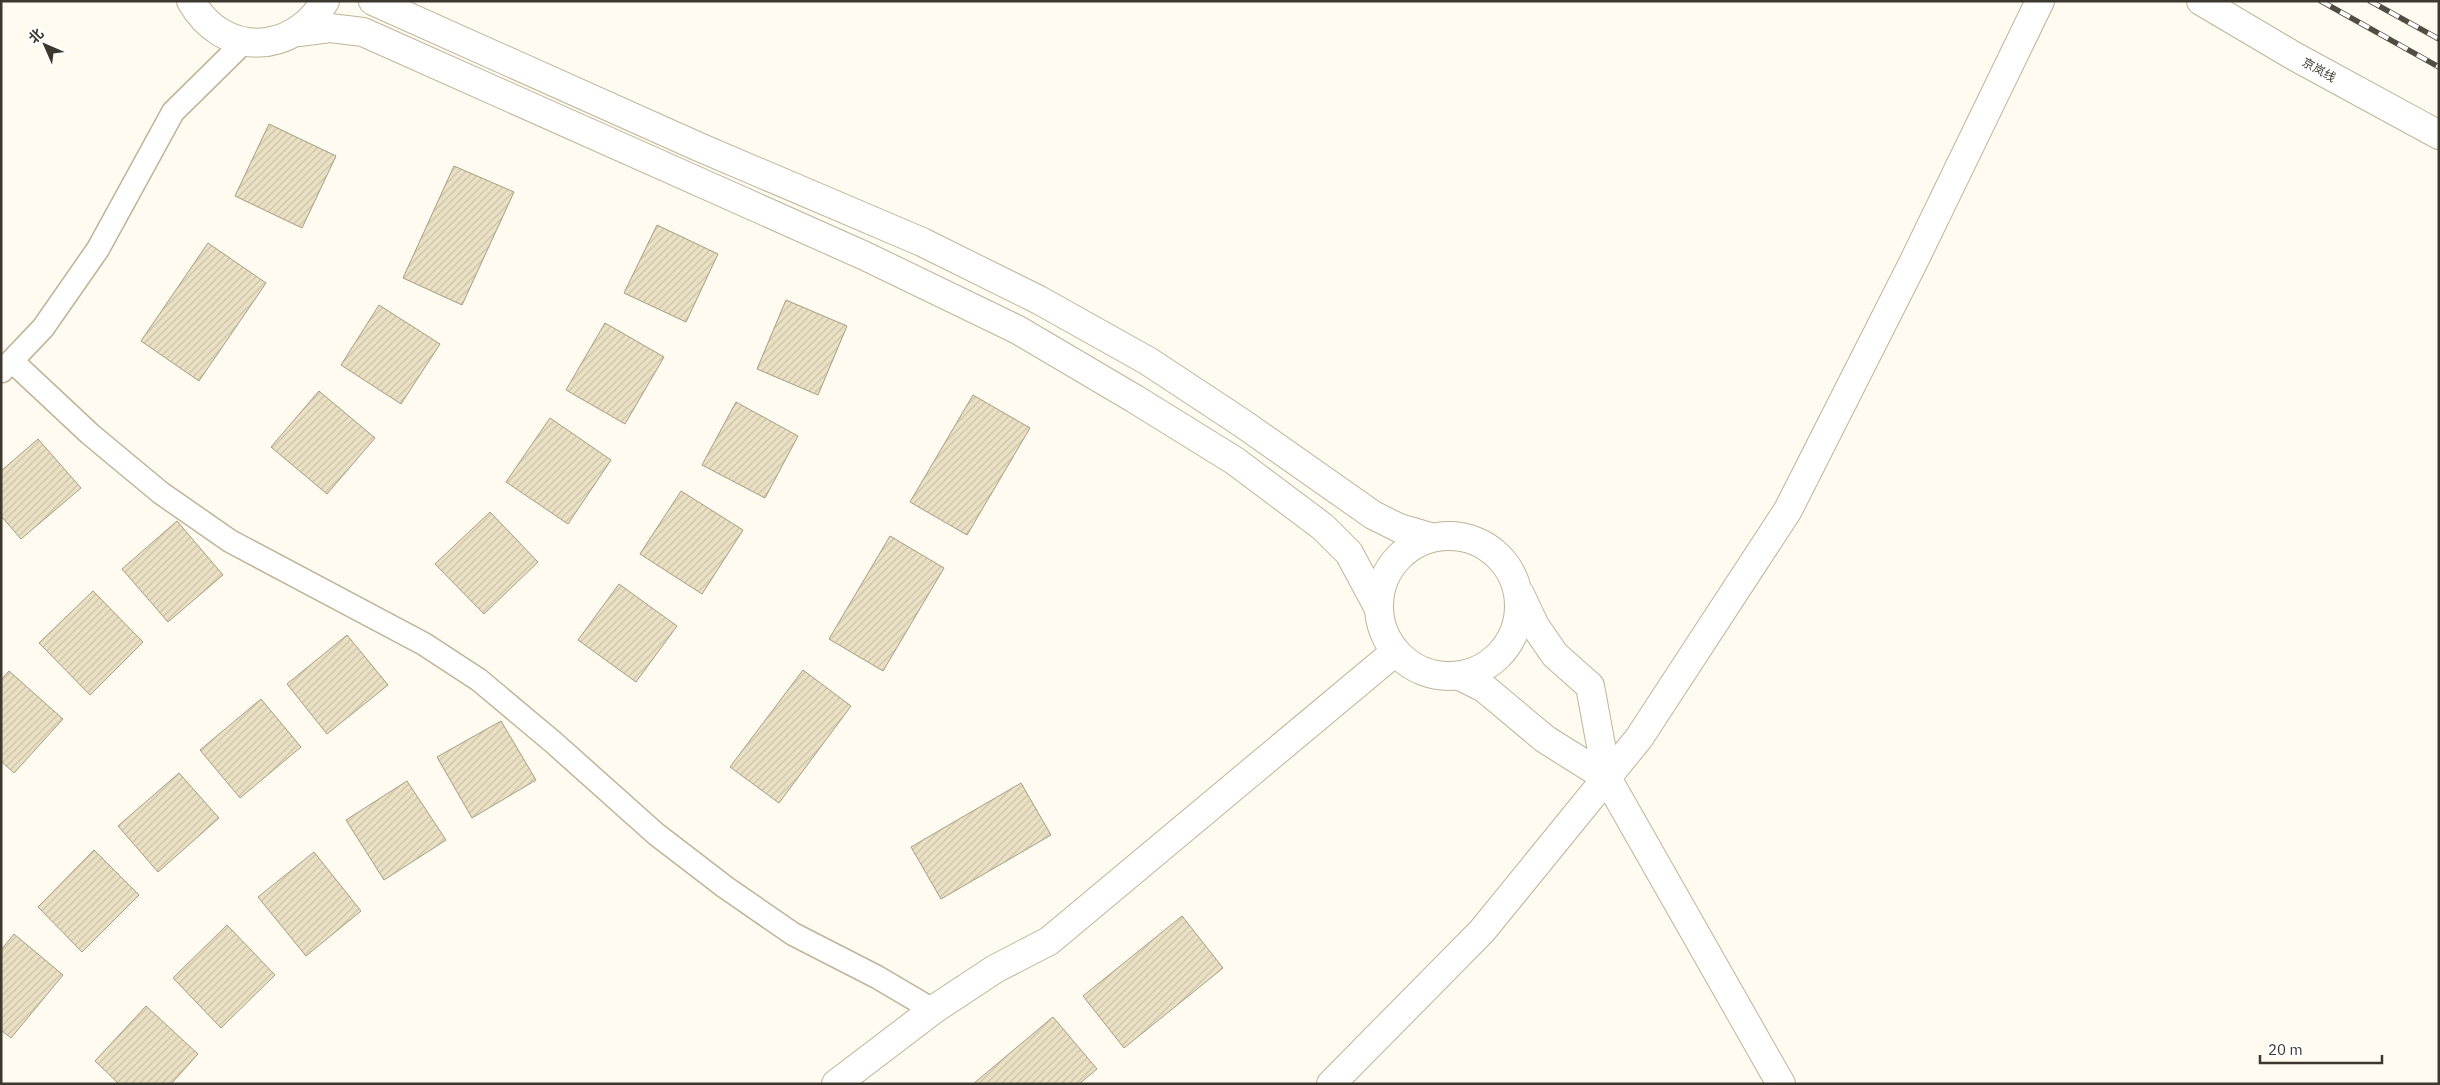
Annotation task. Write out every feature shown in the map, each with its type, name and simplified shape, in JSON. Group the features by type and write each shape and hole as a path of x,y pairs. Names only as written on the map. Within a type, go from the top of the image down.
{"main road":[{"path":"191,1 205,21 223,34 244,42 263,43 282,40 299,32 316,17 326,1"},
{"path":"373,1 699,147 922,242 1030,296 1148,361 1242,423 1373,515 1399,528 1430,537"},
{"path":"1331,1084 1482,931 1639,738 1788,510 1914,263 2040,1"},
{"name":"京岚线","path":"2202,1 2294,56 2439,135"},
{"path":"299,32 330,28 363,32 856,252 1018,330 1135,398 1235,462 1323,527 1349,554 1378,607 1382,631 1395,652 1413,668 1436,676 1460,676 1483,668 1502,653 1514,634 1520,612 1518,589"},
{"path":"1378,607 1382,584 1393,562 1410,547 1430,537 1453,534 1475,539 1495,551 1505,562 1510,568 1535,626 1555,655 1590,686 1607,778 1781,1084"},
{"path":"836,1084 933,1010 995,969 1049,942 1395,652"},
{"path":"1460,676 1484,688 1545,739 1607,778"}],"lane":[{"path":"244,42 173,112 98,249 43,328 7,366 161,493 230,541 424,644 479,680 553,742 656,834 725,887 793,934 877,977 933,1010"}],"building":[{"path":"269,124 336,156 302,228 235,196"},
{"path":"454,166 514,192 462,305 403,278"},
{"path":"657,225 718,254 686,322 624,293"},
{"path":"208,243 266,283 199,381 141,341"},
{"path":"786,300 847,326 818,395 757,369"},
{"path":"379,305 440,344 401,404 341,365"},
{"path":"605,323 664,357 625,424 566,390"},
{"path":"319,391 375,438 327,494 271,447"},
{"path":"973,395 1030,428 967,535 910,502"},
{"path":"736,402 798,436 765,498 702,465"},
{"path":"550,418 611,460 568,524 506,482"},
{"path":"38,439 81,488 21,539 1,516 1,471"},
{"path":"681,491 743,530 702,594 640,554"},
{"path":"490,512 538,562 484,614 435,564"},
{"path":"177,521 223,575 168,622 122,569"},
{"path":"890,536 944,568 883,671 829,639"},
{"path":"619,584 677,626 636,682 578,640"},
{"path":"93,591 143,642 90,695 39,643"},
{"path":"347,635 388,685 327,734 287,684"},
{"path":"803,670 851,706 779,803 730,767"},
{"path":"9,671 63,719 14,773 1,761 1,680"},
{"path":"261,699 301,747 240,798 200,750"},
{"path":"501,721 536,780 472,818 437,757"},
{"path":"179,773 219,818 158,872 118,826"},
{"path":"407,781 446,840 384,880 346,820"},
{"path":"1021,783 1051,835 941,899 911,847"},
{"path":"94,850 139,895 82,952 38,907"},
{"path":"314,852 361,911 306,956 258,897"},
{"path":"1182,916 1223,968 1124,1048 1083,996"},
{"path":"227,925 275,975 221,1028 173,978"},
{"path":"14,934 63,975 11,1038 1,1030 1,950"},
{"path":"146,1006 198,1054 171,1084 119,1084 95,1061"},
{"path":"1053,1017 1097,1069 1079,1084 973,1084"}],"railway":[{"path":"2321,1 2439,67"},
{"path":"2370,1 2439,39"}]}
